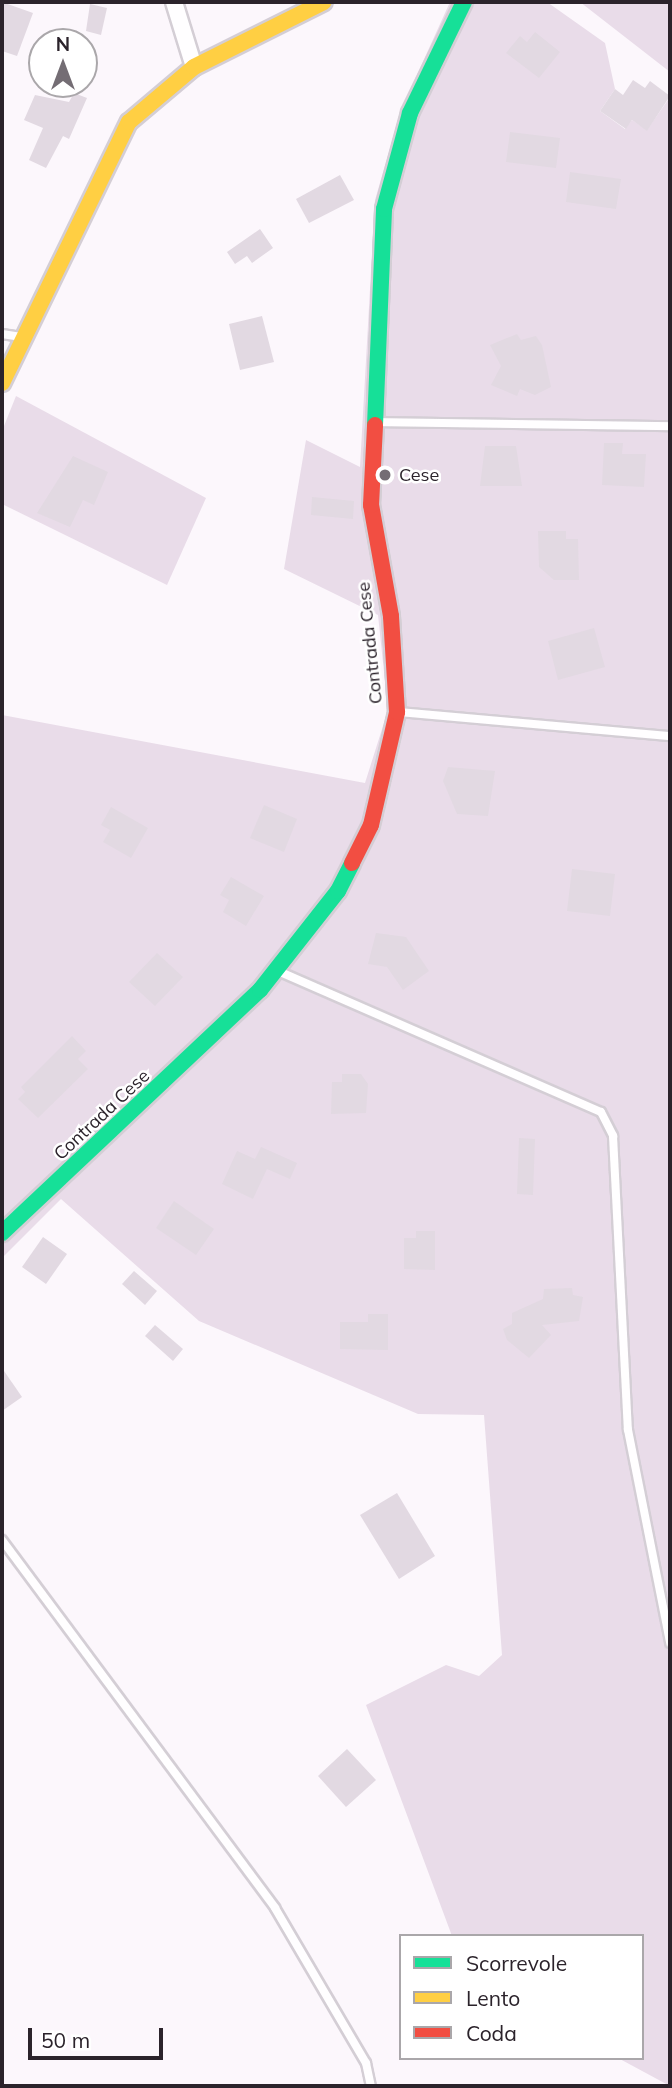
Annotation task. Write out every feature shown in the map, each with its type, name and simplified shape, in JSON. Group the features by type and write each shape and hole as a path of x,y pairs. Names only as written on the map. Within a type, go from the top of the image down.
{"street":[{"path":"174,2 194,67"},
{"path":"2,383 20,337 130,122 194,67 324,2"},
{"name":"Contrada Cese","path":"2,1233 173,1075 275,970 338,891 371,825 397,712 391,616 371,505 384,209 410,113 464,2"}],"lane":[{"path":"2,334 20,337"},
{"path":"375,422 670,426"},
{"path":"397,712 670,736"},
{"path":"275,970 601,1112 613,1136 628,1430 670,1643"},
{"path":"2,1540 275,1908 366,2063 371,2086"}],"shaded area":[{"path":"450,2 547,2 605,43 615,89 600,111 625,129 632,120 647,130 670,97 670,2086 622,2060 644,2060 644,1934 451,1934 366,1705 446,1665 479,1676 502,1655 484,1415 418,1414 199,1321 61,1199 2,1258 2,715 365,783 388,710 378,615 284,569 306,440 360,467 375,200 401,110"},
{"path":"580,2 670,2 670,72"},
{"path":"16,396 206,498 167,585 2,504 2,431"}],"building":[{"path":"2,2 33,13 17,56 2,51"},
{"path":"90,4 107,8 101,35 98,34 98,28 86,28"},
{"path":"535,32 560,52 539,78 506,53 520,36 527,42"},
{"path":"633,80 645,88 650,81 670,96 647,131 632,120 626,129 600,111 615,89 623,95"},
{"path":"34,98 69,102 71,98 87,98 69,139 63,136 46,168 29,160 43,128 24,120"},
{"path":"510,132 560,138 556,168 506,162"},
{"path":"570,172 621,179 616,209 566,202"},
{"path":"340,175 354,200 309,223 296,199"},
{"path":"260,229 273,248 252,263 247,256 235,264 227,252"},
{"path":"262,316 274,362 240,370 229,324"},
{"path":"517,334 521,340 536,336 542,345 551,387 535,395 520,389 517,396 491,385 501,366 490,345"},
{"path":"604,443 623,443 622,454 646,454 644,487 602,485"},
{"path":"485,446 516,446 522,486 480,486"},
{"path":"73,456 108,472 94,505 83,500 70,527 37,513"},
{"path":"312,497 354,501 353,519 311,515"},
{"path":"538,531 566,531 566,539 578,539 579,580 554,580 539,567"},
{"path":"594,628 605,667 558,680 548,641"},
{"path":"448,767 495,771 488,816 457,814 443,781"},
{"path":"264,805 297,819 284,852 250,838"},
{"path":"111,807 148,828 131,858 103,842 110,830 101,825"},
{"path":"572,869 615,874 610,916 567,911"},
{"path":"231,877 264,896 246,926 223,912 229,900 220,895"},
{"path":"376,933 406,937 429,971 403,990 387,967 368,964"},
{"path":"157,953 183,977 155,1006 129,982"},
{"path":"72,1036 86,1051 78,1059 88,1069 38,1118 18,1099 25,1092 21,1087"},
{"path":"342,1074 361,1074 368,1084 366,1113 331,1114 332,1082 342,1082"},
{"path":"519,1138 535,1139 533,1195 517,1194"},
{"path":"261,1147 297,1163 290,1179 267,1169 253,1199 222,1184 237,1151 255,1159"},
{"path":"174,1201 214,1229 196,1255 156,1228"},
{"path":"416,1231 435,1231 435,1270 404,1269 404,1238 416,1238"},
{"path":"43,1237 67,1254 46,1284 22,1267"},
{"path":"134,1271 157,1291 145,1305 122,1284"},
{"path":"572,1288 573,1295 583,1297 579,1321 542,1325 551,1335 529,1358 507,1340 503,1329 512,1324 512,1313 543,1299 544,1289"},
{"path":"368,1314 388,1314 388,1350 340,1349 340,1322 368,1322"},
{"path":"155,1325 183,1349 173,1361 145,1336"},
{"path":"2,1368 22,1397 2,1411"},
{"path":"397,1493 435,1556 399,1579 360,1515"},
{"path":"347,1749 376,1780 346,1807 318,1776"}],"traffic: fast":[{"path":"375,425 384,209 410,113 464,2"},
{"path":"2,1233 260,990 338,891 352,863"}],"traffic: slow":[{"path":"2,383 129,122 194,67 324,2"}],"traffic: jam":[{"path":"352,863 371,825 397,712 391,616 371,505 375,425"}],"place":[{"name":"Cese","path":"385,475"}]}
